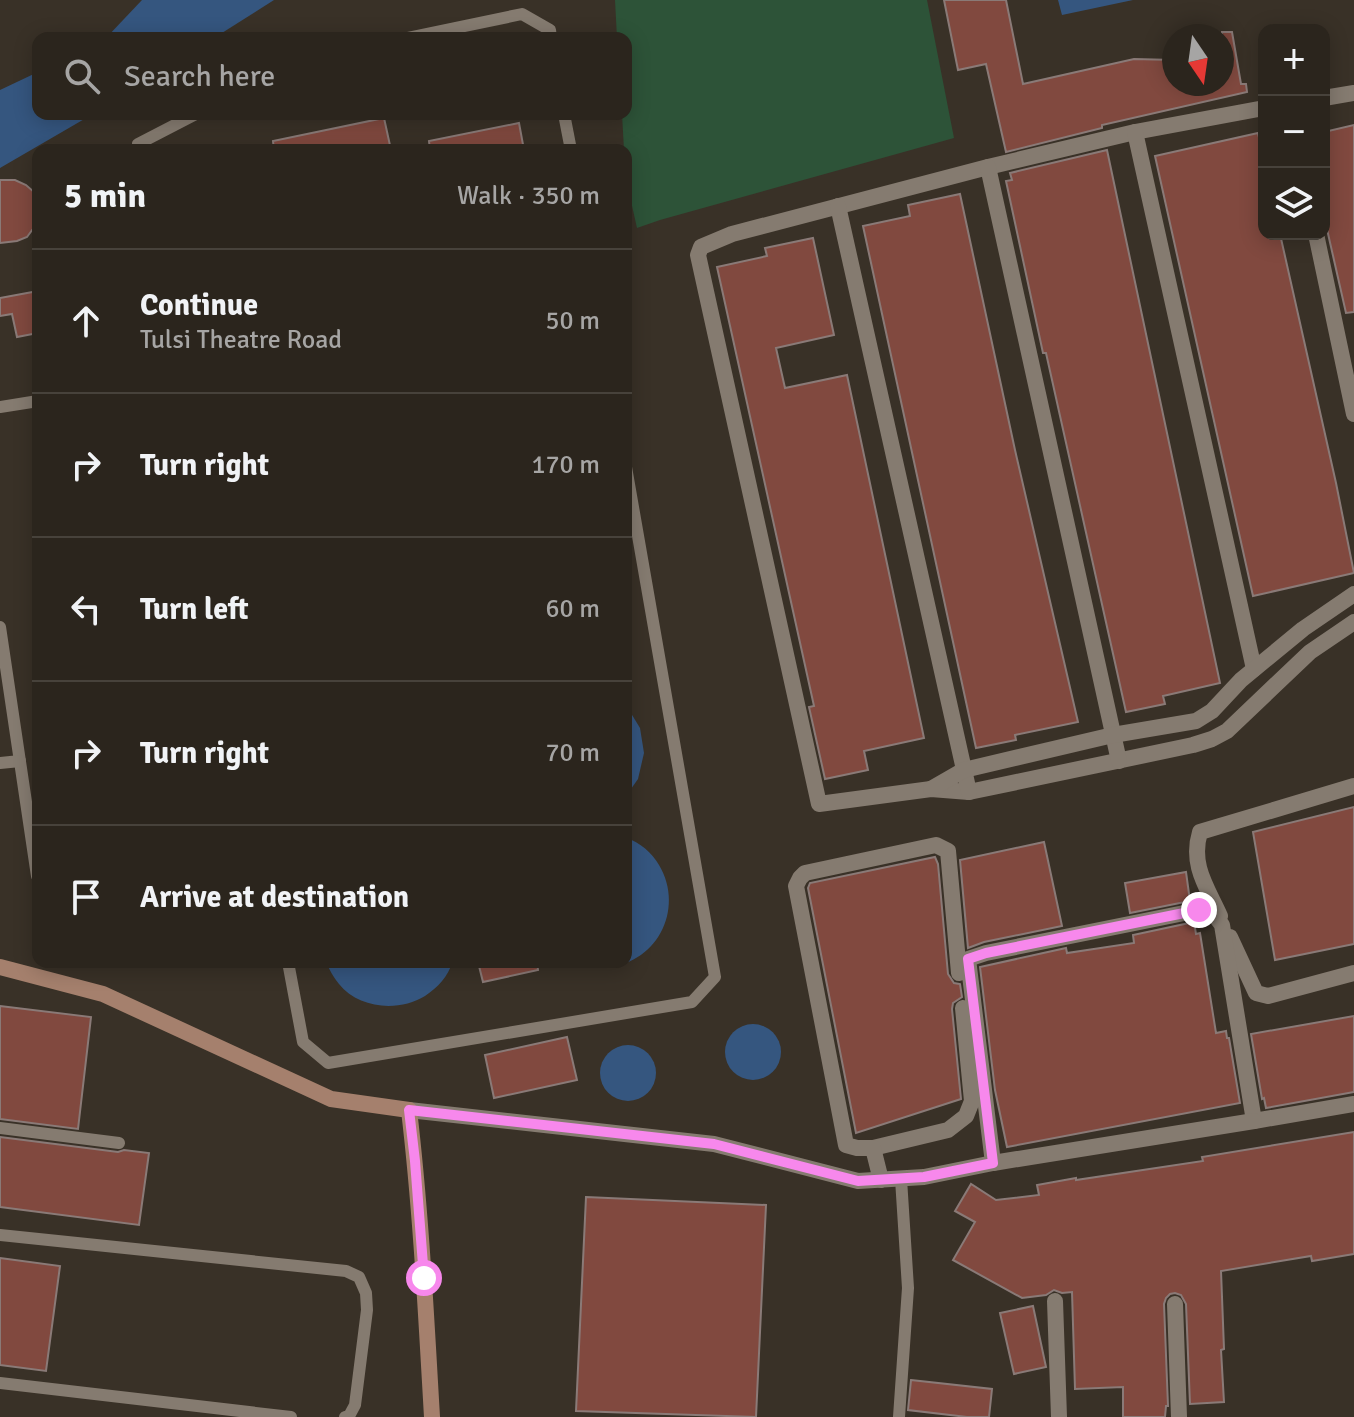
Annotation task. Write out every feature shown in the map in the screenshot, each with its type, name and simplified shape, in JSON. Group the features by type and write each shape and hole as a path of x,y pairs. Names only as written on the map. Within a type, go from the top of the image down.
{"street":[{"path":"1330,97 1354,93"},
{"path":"1258,109 1135,132 838,206 732,234 701,247 698,255 819,804 931,789 969,792 1212,739 1227,731 1310,652 1354,622"},
{"path":"1135,132 1254,669"},
{"path":"988,167 1119,761"},
{"path":"838,206 969,792"},
{"path":"1317,240 1354,414"},
{"path":"931,789 964,770 1113,735 1196,721 1212,711 1241,680 1303,629 1354,594"},
{"path":"1354,786 1200,832 1196,846 1197,864 1256,993 1268,996 1354,973"},
{"path":"936,845 948,851 972,1101 966,1116 948,1130 873,1148 846,1145 796,886 805,873 936,845"},
{"path":"993,1163 968,959 1209,908 1222,925 1254,1121"},
{"path":"0,967 103,994 331,1099 714,1144 858,1181 924,1177 1354,1104"},
{"path":"409,1110 424,1278 432,1417"},
{"path":"873,1148 881,1180"},
{"path":"1055,1301 1059,1417"},
{"path":"1175,1304 1179,1417"}],"lane":[{"path":"436,32 522,14 550,32"},
{"path":"138,144 184,120"},
{"path":"565,120 570,144"},
{"path":"0,407 32,402"},
{"path":"289,968 303,1042 328,1063 692,1002 715,977 632,501"},
{"path":"0,627 32,842"},
{"path":"0,763 20,761"},
{"path":"0,1128 75,1141 119,1143"},
{"path":"899,1417 908,1288 901,1179"},
{"path":"0,1235 346,1271 359,1277 366,1293 367,1310 355,1405 349,1416 345,1417"},
{"path":"0,1383 291,1417"}],"green space":[{"path":"615,0 927,0 954,138 637,228 632,206 632,144 624,144 622,120 632,120 632,32 617,32"}],"water":[{"path":"142,0 274,0 223,32 112,32"},
{"path":"1058,0 1133,0 1062,15"},
{"path":"32,75 32,120 83,120 41,144 32,144 32,149 0,168 0,90"},
{"path":"632,715 640,728 644,753 638,779 632,788"},
{"path":"632,840 649,852 659,865 669,900 667,917 660,933 632,960"},
{"path":"329,968 450,968 429,993 415,1001 392,1006 357,999 335,979"},
{"path":"753,1024 773,1032 781,1052 773,1072 753,1080 733,1072 725,1052 733,1032"},
{"path":"628,1045 648,1053 656,1073 648,1093 628,1101 608,1093 600,1073 608,1053"}],"building":[{"path":"944,0 1006,0 1023,84 1134,59 1162,60 1162,96 1229,96 1102,125 1102,128 1006,152 986,64 958,70"},
{"path":"1234,44 1241,84 1246,84 1247,92 1234,95"},
{"path":"384,120 390,144 273,144 273,141"},
{"path":"519,123 523,144 429,144 429,141"},
{"path":"1354,125 1354,312 1346,313 1329,240 1330,131"},
{"path":"1258,133 1258,240 1281,240 1354,573 1253,596 1155,156"},
{"path":"1107,150 1220,683 1163,696 1165,704 1126,712 1006,181 1012,180 1010,173"},
{"path":"0,180 15,180 32,190 32,230 27,237 0,243"},
{"path":"960,194 1078,722 1015,735 1016,740 976,748 863,226 910,216 908,205"},
{"path":"813,238 834,335 776,348 785,388 847,375 924,738 864,751 868,770 825,779 809,707 814,706 717,267 767,256 765,248"},
{"path":"32,292 32,334 17,337 12,314 0,316 0,298"},
{"path":"1354,807 1354,944 1275,960 1253,832"},
{"path":"1044,842 1062,926 968,948 960,860"},
{"path":"935,857 948,974 954,983 960,984 962,997 953,1003 952,1009 961,1099 856,1133 808,888 810,883"},
{"path":"1186,872 1190,901 1130,913 1125,883"},
{"path":"1194,922 1196,934 1200,933 1216,1033 1226,1031 1229,1038 1240,1103 1007,1147 995,1090 980,967 1066,948 1067,953 1134,943 1133,935"},
{"path":"480,968 538,968 538,970 483,982"},
{"path":"0,1006 91,1017 78,1129 0,1119"},
{"path":"1354,1016 1354,1092 1266,1108 1251,1034"},
{"path":"567,1037 577,1080 494,1098 485,1055"},
{"path":"1354,1132 1354,1254 1312,1261 1311,1256 1221,1271 1224,1402 1190,1404 1186,1304 1181,1295 1170,1294 1164,1304 1168,1406 1165,1417 1123,1417 1123,1387 1075,1389 1072,1292 1054,1290 1046,1295 1022,1298 953,1260 975,1222 955,1211 971,1184 996,1200 1039,1195 1037,1185 1203,1161 1202,1157"},
{"path":"0,1137 149,1153 139,1225 0,1207"},
{"path":"586,1197 766,1205 756,1417 576,1411"},
{"path":"0,1258 60,1266 46,1371 0,1365"},
{"path":"1033,1306 1046,1367 1014,1374 1000,1313"},
{"path":"911,1380 992,1389 989,1417 908,1410"}],"route":[{"path":"424,1278 409,1110 714,1144 858,1181 924,1177 993,1163 968,959 1199,910"}]}
